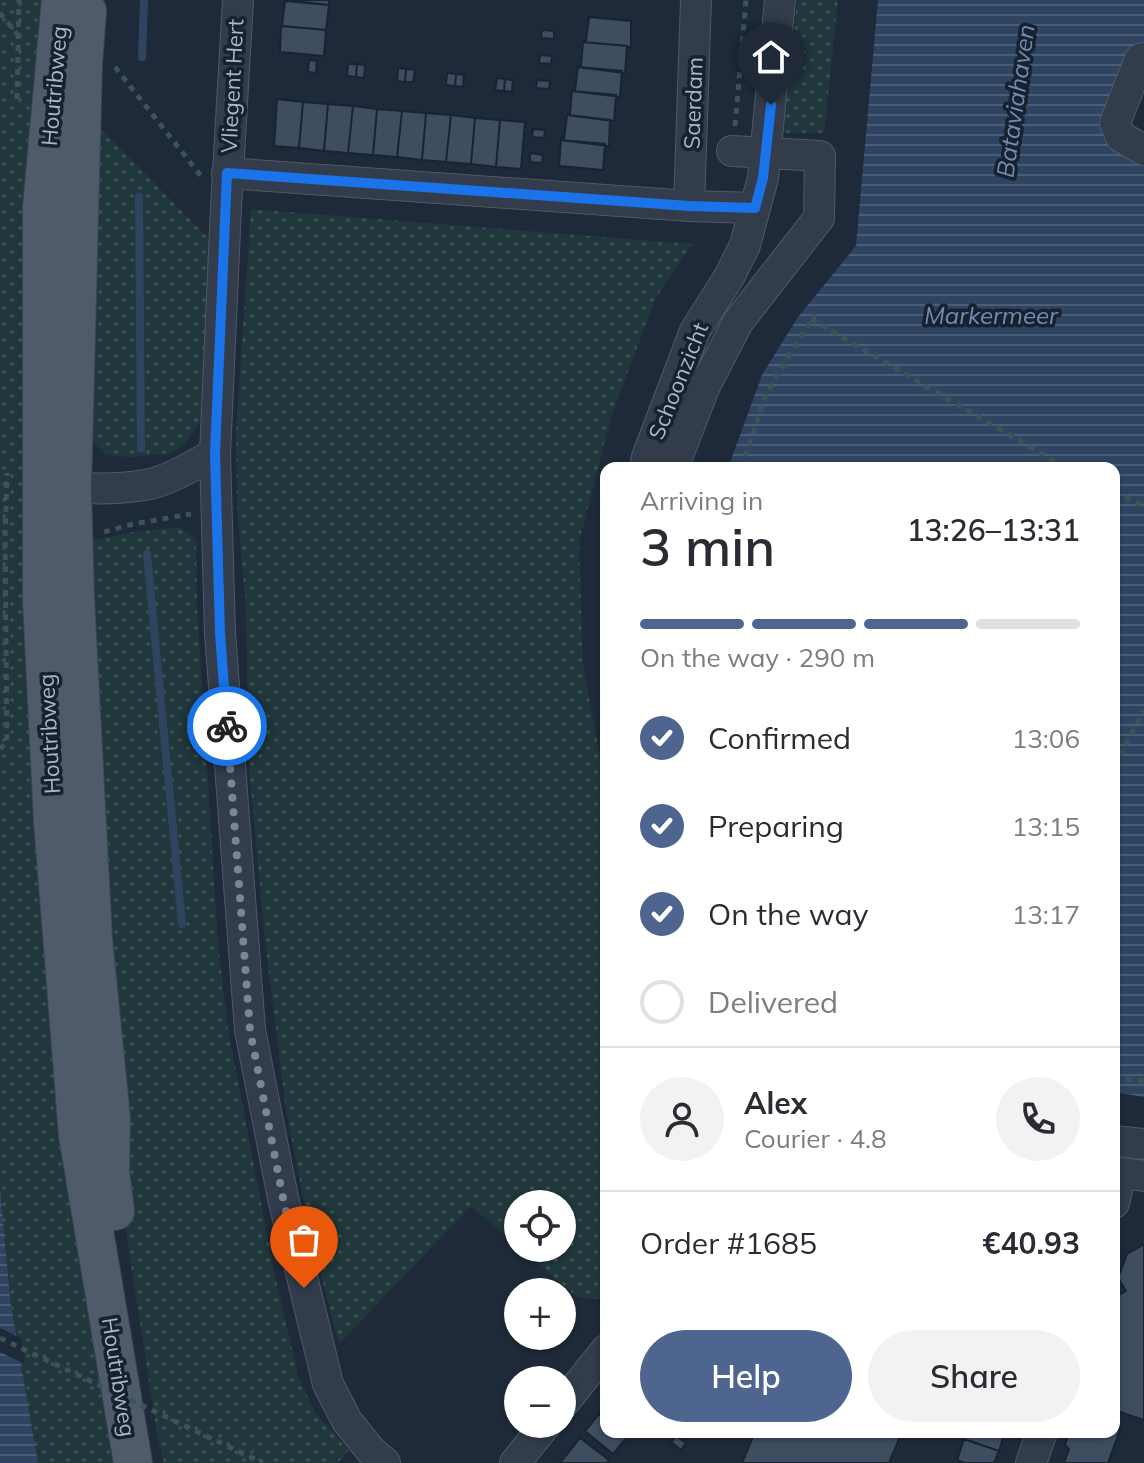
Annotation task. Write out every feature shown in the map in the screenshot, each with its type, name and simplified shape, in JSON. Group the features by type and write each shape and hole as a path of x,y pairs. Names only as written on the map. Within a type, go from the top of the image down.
{"main road":[{"name":"Houtribweg","path":"61,0 42,208 58,537 75,598 93,939 111,1118 110,1172 148,1436 155,1463"},
{"name":"Houtribweg","path":"57,486 87,0"},
{"name":"Houtribweg","path":"58,537 42,600 53,821 78,1135 133,1463"}],"street":[{"name":"Vliegent Hert","path":"238,0 215,454 220,633 250,1030 283,1198 328,1384 347,1421 385,1463"},
{"name":"Saerdam","path":"689,206 696,0"},
{"name":"Schoonzicht","path":"646,462 695,331 745,245 763,178 780,0"},
{"path":"1144,58 1140,59 1115,123 1121,137 1144,150"},
{"path":"675,462 704,388 738,322 819,218 820,156 732,151"},
{"path":"227,173 755,208"},
{"path":"57,486 147,484 215,454"},
{"path":"1120,1142 1144,1144"},
{"path":"576,1388 600,1358"},
{"path":"515,1463 535,1438"},
{"path":"1031,1463 1040,1438"}],"path":[{"path":"0,13 18,35 56,59"},
{"path":"112,63 226,207"},
{"path":"743,462 767,392 813,316 848,341 1056,462"},
{"path":"1120,495 1144,506"},
{"path":"5,537 92,536 133,524 216,511"},
{"path":"1120,755 1144,710"},
{"path":"1120,1079 1144,1081"},
{"path":"0,1338 263,1463"}],"green space":[{"path":"0,0 53,0 36,554 128,1463 38,1463 10,1299 0,1188"},
{"path":"797,0 838,0 824,133 780,133"},
{"path":"100,128 210,240 204,394 200,421 184,445 169,454 106,455 93,442 88,428"},
{"path":"251,209 692,244 655,300 612,414 579,542 583,665 600,757 600,1299 577,1297 576,1278 555,1278 536,1262 576,1262 576,1190 504,1190 504,1234 471,1206 339,1344 311,1236 286,1111 265,941 248,757 246,607 237,507 236,432"},
{"path":"179,527 196,539 197,606 218,943 228,1029 276,1281 299,1379 316,1414 349,1450 338,1463 164,1463 157,1433 124,1219 84,542"}],"water":[{"name":"Markermeer","path":"878,0 1144,0 1144,46 1106,123 1144,157 1144,1097 1120,1093 1120,462 730,462 762,375 798,317 856,246"},
{"path":"0,1188 10,1299 38,1463 0,1463"}],"pier":[{"path":"0,1328 21,1338 25,1364 0,1352"}],"building":[{"path":"285,0 329,0 329,5"},
{"path":"285,1 329,5 326,30 282,26"},
{"path":"589,17 631,21 631,48 583,42 586,41"},
{"path":"281,26 326,30 324,56 280,52"},
{"path":"542,30 554,31 554,39 541,38"},
{"path":"583,42 627,46 625,73 578,67 581,65"},
{"path":"540,55 552,56 551,64 539,63"},
{"path":"309,60 317,61 316,73 308,72"},
{"path":"348,64 357,64 356,77 347,76"},
{"path":"357,64 365,65 364,78 356,77"},
{"path":"578,67 622,71 620,97 572,91 575,90"},
{"path":"398,68 406,69 405,82 397,81"},
{"path":"406,69 415,70 413,82 405,82"},
{"path":"447,73 456,74 455,86 446,85"},
{"path":"456,74 464,75 463,87 455,86"},
{"path":"497,78 505,79 504,91 495,90"},
{"path":"505,79 513,80 512,92 504,91"},
{"path":"537,80 550,81 549,89 536,88"},
{"path":"572,91 616,95 614,121 567,115 570,114"},
{"path":"277,99 303,102 299,148 274,146"},
{"path":"303,102 328,104 324,151 299,148"},
{"path":"328,104 353,106 348,153 324,151"},
{"path":"353,106 377,109 373,155 348,153"},
{"path":"377,109 402,111 397,157 373,155"},
{"path":"402,111 426,113 422,160 397,157"},
{"path":"426,113 451,115 446,162 422,160"},
{"path":"451,115 475,118 471,164 446,162"},
{"path":"567,115 610,120 609,146 561,140 564,139"},
{"path":"475,118 500,120 496,167 471,164"},
{"path":"500,120 525,122 521,169 496,167"},
{"path":"533,129 545,130 544,138 532,137"},
{"path":"561,140 605,144 603,170 559,166"},
{"path":"530,153 543,155 542,163 530,162"},
{"path":"1144,1244 1144,1420 1120,1412 1120,1294 1126,1291 1120,1281 1120,1273 1127,1254"},
{"path":"599,1414 600,1438 626,1438 613,1454 585,1431"},
{"path":"580,1438 609,1460 607,1463 560,1463"},
{"path":"679,1438 686,1443 681,1450 671,1442"},
{"path":"752,1438 899,1438 889,1463 742,1463"},
{"path":"964,1438 1003,1438 999,1451"},
{"path":"1067,1438 1117,1438 1108,1463 1064,1463 1069,1449 1065,1445"},
{"path":"964,1439 999,1451 994,1463 957,1460"}],"waterway":[{"path":"142,57 144,0"},
{"path":"139,197 141,449"},
{"path":"147,554 182,924"}],"way so far":[{"path":"227,726 250,1030 304,1288"}],"route":[{"path":"227,726 220,633 215,454 227,173 755,208 763,178 771,105"}],"water label":[{"name":"Bataviahaven","path":"1016,101"}]}
